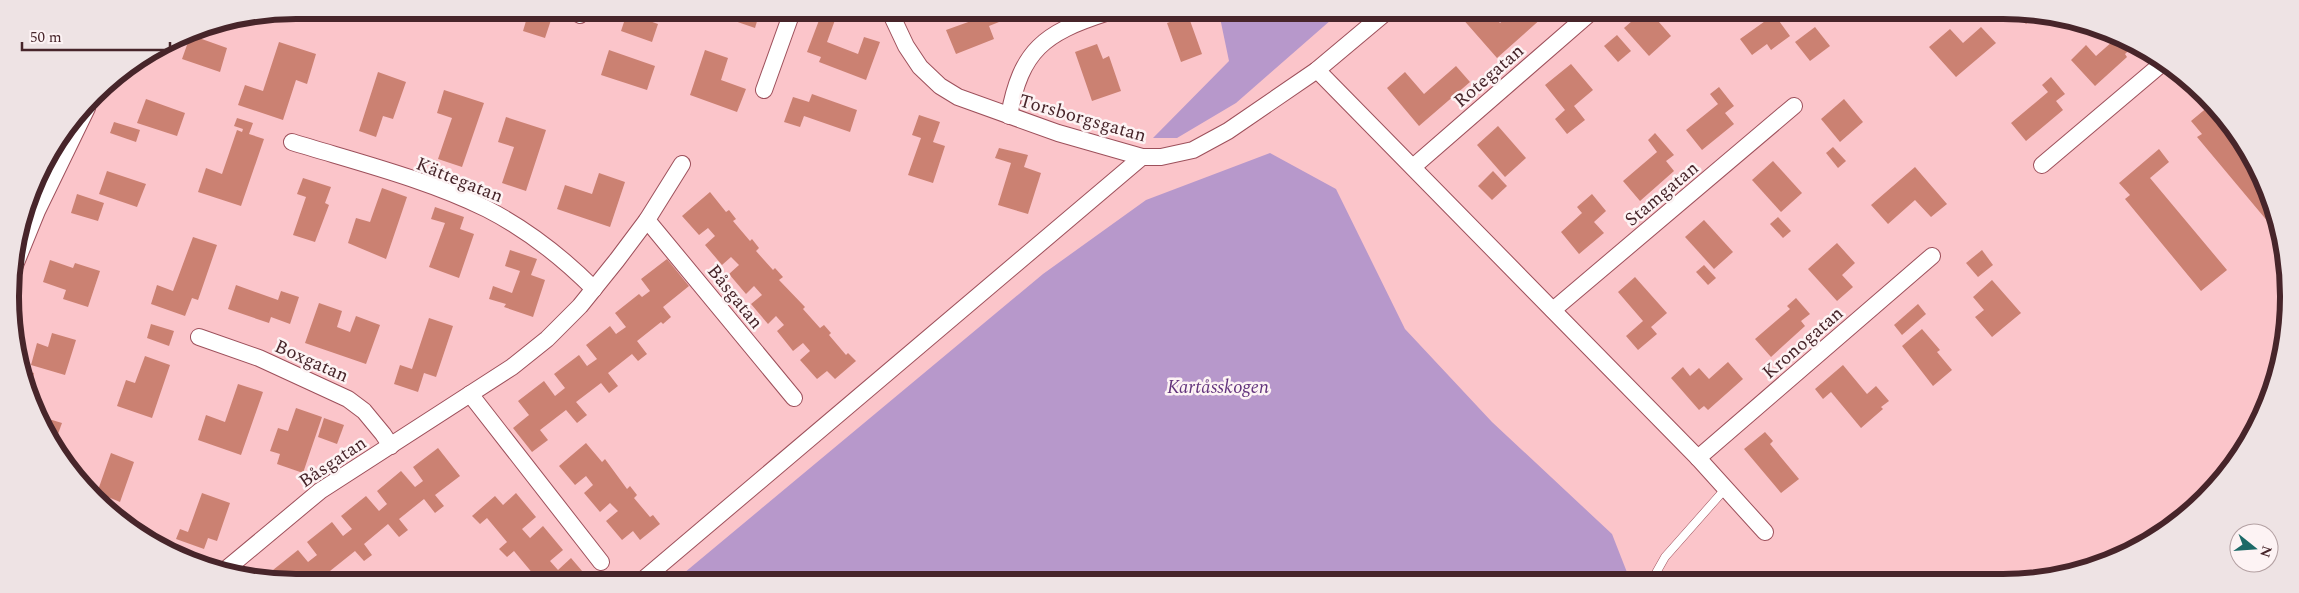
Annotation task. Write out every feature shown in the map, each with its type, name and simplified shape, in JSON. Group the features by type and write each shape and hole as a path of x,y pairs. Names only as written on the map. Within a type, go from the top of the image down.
{"street":[{"path":"764,90 789,19"},
{"name":"Torsborgsgatan","path":"893,19 906,46 920,67 940,86 958,97 1058,133 1142,157 1161,157 1193,150 1228,131 1317,70 1378,19"},
{"path":"1009,116 1020,73 1034,51 1059,31 1089,19"},
{"name":"Rotegatan","path":"1413,167 1583,19"},
{"path":"2042,165 2158,67"},
{"path":"1317,70 1698,458 1765,532"},
{"name":"Stamgatan","path":"1553,310 1794,106"},
{"path":"33,209 78,124"},
{"name":"Kättegatan","path":"292,142 433,187 487,209 549,248 594,289"},
{"path":"651,574 1142,157"},
{"name":"Båsgatan","path":"230,566 320,491 512,367 547,339 594,289 648,220 682,164"},
{"name":"Båsgatan","path":"648,220 794,398"},
{"name":"Kronogatan","path":"1698,458 1932,256"},
{"name":"Boxgatan","path":"199,336 259,358 348,398 364,411 383,434 390,446"},
{"path":"470,394 601,562"}],"lane":[{"path":"1655,574 1665,557 1726,488"}],"green space":[{"path":"1220,19 1332,19 1236,103 1177,138 1153,138 1229,61"},
{"name":"Kartåsskogen","path":"1270,153 1336,189 1405,329 1492,422 1612,534 1628,574 683,574 1043,274 1146,200"}],"building":[{"path":"527,19 551,19 545,38 523,31"},
{"path":"625,19 644,19 658,24 652,42 621,31"},
{"path":"729,19 758,19 755,28"},
{"path":"819,19 835,20 827,42 858,54 864,37 880,42 866,80 819,62 821,57 807,52"},
{"path":"977,19 998,19 999,22 989,26 994,39 956,54 946,30"},
{"path":"1172,19 1189,19 1202,54 1181,62 1167,23 1173,21"},
{"path":"1463,19 1496,19 1500,23 1505,19 1541,19 1497,58"},
{"path":"1634,19 1656,19 1671,36 1649,56 1624,28"},
{"path":"1768,19 1771,22 1778,19 1790,36 1771,50 1767,44 1752,55 1740,39"},
{"path":"2022,19 2030,20 2026,24"},
{"path":"1815,27 1830,46 1810,61 1795,42"},
{"path":"1981,27 1996,43 1956,77 1929,47 1950,29 1963,43"},
{"path":"1617,35 1631,51 1618,62 1604,46"},
{"path":"199,36 199,38 227,48 220,72 182,59 189,41"},
{"path":"279,42 316,54 307,84 296,80 283,120 238,105 245,85 263,91"},
{"path":"2112,42 2129,50 2125,54 2127,57 2095,86 2071,60 2086,45 2096,56"},
{"path":"1097,44 1103,59 1109,56 1121,91 1092,101 1075,52"},
{"path":"609,50 655,66 647,90 601,75"},
{"path":"705,50 728,58 721,80 746,89 737,112 690,95"},
{"path":"1571,64 1593,90 1574,106 1585,120 1567,134 1555,119 1565,110 1545,85"},
{"path":"1456,66 1470,82 1419,126 1387,88 1405,72 1424,94"},
{"path":"378,72 406,82 393,119 383,116 376,137 359,131"},
{"path":"2051,77 2065,94 2056,101 2063,110 2026,141 2011,123 2048,92 2042,85"},
{"path":"1719,87 1734,106 1725,113 1734,124 1702,150 1686,130 1718,104 1710,94"},
{"path":"444,90 484,103 462,167 438,159 452,118 437,113"},
{"path":"812,94 857,110 850,132 804,116 800,127 784,122 793,97 809,102"},
{"path":"146,99 185,113 177,136 137,123"},
{"path":"1844,99 1863,122 1840,142 1821,119"},
{"path":"2206,108 2223,127 2252,174 2266,207 2271,226 2197,137 2202,134 2191,121"},
{"path":"919,115 940,122 933,142 945,146 933,183 908,175 921,138 912,135"},
{"path":"506,117 546,130 526,191 502,183 514,147 498,142"},
{"path":"237,118 253,123 249,134 264,139 241,206 198,192 206,168 222,174 237,130 242,132 243,129 234,126"},
{"path":"114,122 140,130 136,142 110,133"},
{"path":"1498,126 1526,158 1505,177 1477,145"},
{"path":"1655,133 1674,155 1666,161 1674,171 1640,201 1623,181 1657,152 1648,140"},
{"path":"1833,147 1846,161 1838,168 1826,153"},
{"path":"999,148 1028,155 1024,167 1041,173 1028,214 998,205 1011,163 995,158"},
{"path":"2159,149 2169,162 2150,178 2227,270 2201,291 2125,199 2130,195 2119,183"},
{"path":"1773,161 1802,193 1781,212 1752,180"},
{"path":"1915,167 1947,204 1931,217 1915,200 1888,224 1871,205"},
{"path":"107,171 146,184 137,207 99,194"},
{"path":"1493,171 1507,186 1492,200 1478,186"},
{"path":"599,173 625,182 610,227 557,209 565,185 592,194"},
{"path":"303,178 331,187 325,203 329,205 315,242 293,235 306,197 297,194"},
{"path":"382,188 407,197 386,259 348,243 356,218 370,222"},
{"path":"710,192 726,212 729,210 736,219 733,221 750,241 752,239 759,248 756,251 773,270 775,268 783,277 779,280 805,307 803,309 820,328 824,325 831,333 829,335 846,355 848,353 856,361 835,379 827,371 817,379 800,360 810,351 803,343 793,351 777,331 784,325 776,316 768,324 751,304 762,295 754,286 746,294 729,274 739,265 731,257 722,265 705,245 715,236 708,228 699,235 682,216"},
{"path":"77,194 104,203 98,221 71,213"},
{"path":"1592,194 1606,211 1594,222 1604,233 1579,254 1561,232 1582,213 1577,207"},
{"path":"435,207 464,217 460,229 474,234 459,278 429,267 445,223 431,219"},
{"path":"1778,217 1791,231 1783,238 1770,224"},
{"path":"1704,220 1733,252 1714,269 1685,237"},
{"path":"193,237 217,245 198,300 192,298 185,316 151,304 157,285 173,291"},
{"path":"1837,243 1855,263 1842,275 1853,287 1837,301 1808,269"},
{"path":"510,250 537,259 531,275 545,280 533,317 504,307 506,304 489,299 493,286 512,293 520,271 505,266"},
{"path":"1982,250 1993,265 1978,277 1966,263"},
{"path":"667,259 689,286 663,307 671,317 663,324 661,322 637,341 647,354 638,361 632,354 608,373 618,386 609,393 601,383 576,402 587,415 577,423 566,410 540,430 548,440 532,452 513,428 529,415 518,401 544,381 555,396 565,388 554,374 579,355 587,366 597,359 586,345 610,326 616,334 626,327 615,313 639,294 642,297 650,291 641,279"},
{"path":"50,260 73,268 75,263 100,271 88,307 63,299 66,290 43,282"},
{"path":"1704,265 1716,278 1708,285 1696,272"},
{"path":"1635,277 1667,313 1651,327 1657,334 1638,350 1626,336 1643,321 1618,292"},
{"path":"1992,280 2021,313 1992,337 1975,317 1984,310 1973,297"},
{"path":"236,285 278,300 281,291 299,297 290,324 271,317 269,323 228,309"},
{"path":"1796,298 1810,314 1801,321 1805,326 1771,357 1755,339 1790,309 1787,306"},
{"path":"319,303 342,311 337,327 350,332 356,316 380,325 366,364 305,343"},
{"path":"1918,304 1926,314 1902,335 1894,325"},
{"path":"429,318 453,326 436,377 424,373 418,392 394,384 400,365 412,369"},
{"path":"151,324 174,331 169,346 147,338"},
{"path":"1922,329 1940,350 1937,352 1952,370 1933,386 1902,346"},
{"path":"52,333 76,340 65,375 31,365 37,343 48,347"},
{"path":"145,356 170,365 152,418 117,406 126,380 135,383"},
{"path":"1728,362 1743,379 1708,410 1704,406 1699,410 1671,378 1683,367 1690,376 1699,368 1709,379"},
{"path":"1843,365 1867,394 1876,386 1889,401 1881,407 1883,409 1861,428 1831,392 1823,399 1815,389"},
{"path":"29,372 34,373 32,382"},
{"path":"238,384 263,392 241,455 198,440 206,415 225,422"},
{"path":"296,408 322,417 303,473 277,464 280,454 270,451 278,428 288,431"},
{"path":"47,418 62,423 57,437"},
{"path":"324,418 344,425 337,444 318,437"},
{"path":"1765,432 1773,441 1770,444 1799,479 1781,493 1744,449"},
{"path":"586,443 602,462 605,459 627,489 630,486 637,495 634,498 650,517 653,515 660,524 640,540 633,531 622,540 606,521 618,511 610,503 600,512 584,493 593,485 586,476 575,485 559,466"},
{"path":"438,448 460,476 435,495 444,506 435,513 424,499 399,519 408,530 399,537 388,524 364,544 372,555 364,561 355,551 330,571 332,574 276,574 273,570 298,550 308,562 317,555 307,542 332,522 343,536 352,529 341,516 366,496 379,511 387,504 377,491 401,471 415,487 423,481 413,467"},
{"path":"111,453 134,462 120,502 108,497 107,500 98,491"},
{"path":"202,493 230,503 217,541 208,538 204,549 176,539 180,529 188,532"},
{"path":"516,493 536,517 522,529 530,538 543,526 563,550 550,561 558,570 571,558 585,574 533,574 514,551 507,557 499,549 507,542 487,518 480,524 472,516 495,496 503,505"}]}
